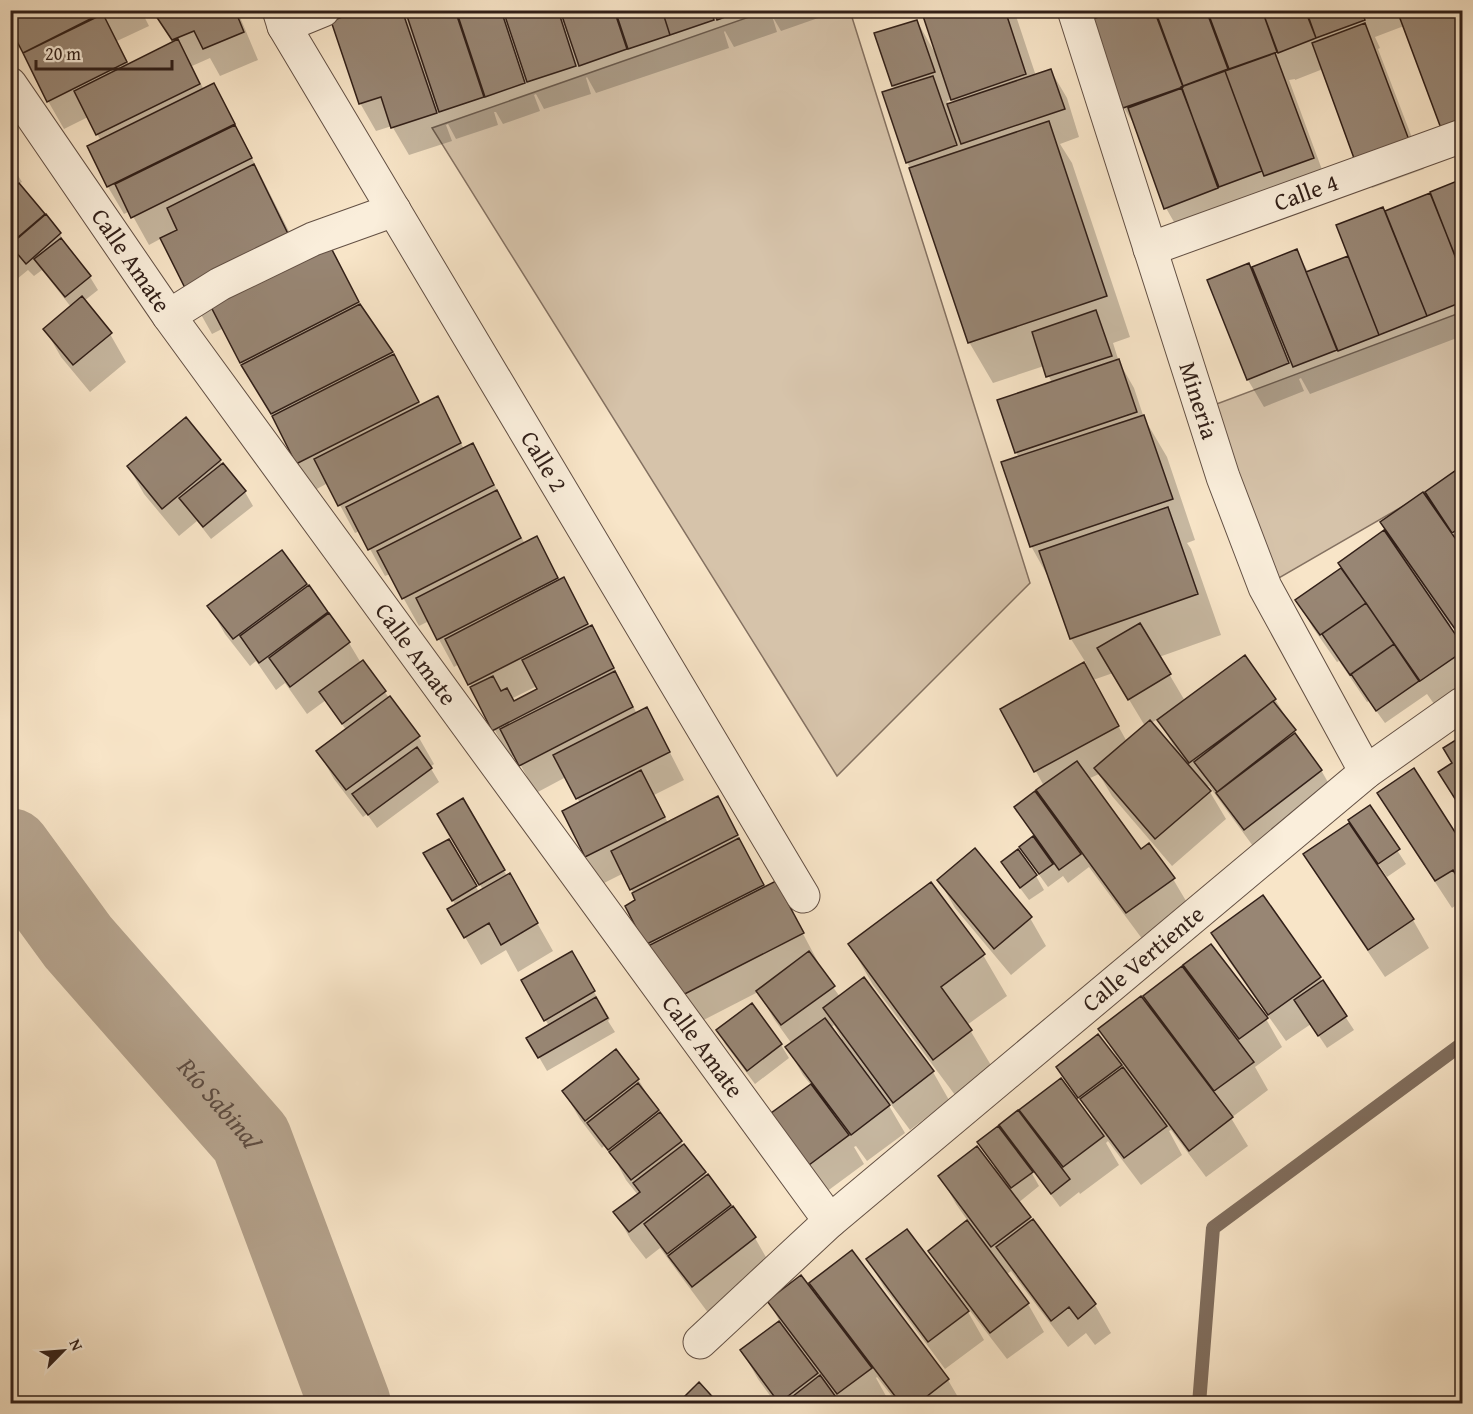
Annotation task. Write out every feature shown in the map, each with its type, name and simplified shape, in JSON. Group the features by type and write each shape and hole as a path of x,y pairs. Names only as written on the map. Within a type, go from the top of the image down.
{"street":[{"path":"282,18 323,10"},
{"name":"Mineria","path":"1074,10 1223,477 1265,587 1366,772"},
{"name":"Calle 2","path":"282,18 803,896"},
{"name":"Calle Amate","path":"10,84 169,316 830,1221"},
{"name":"Calle 4","path":"1150,249 1462,136"},
{"path":"169,316 220,284 314,239 394,210"},
{"name":"Calle Vertiente","path":"700,1342 830,1221 1366,772 1462,704"}],"shaded area":[{"path":"766,11 850,11 1030,583 837,776 432,128"},
{"path":"1462,312 1462,472 1272,582 1206,408"}],"building":[{"path":"11,10 108,10 23,53 10,28"},
{"path":"152,10 235,10 244,32 203,49 194,31 172,40"},
{"path":"362,10 402,10 437,113 391,128 381,97 359,104 331,21"},
{"path":"405,10 455,10 484,97 439,112"},
{"path":"456,10 501,10 525,83 485,97"},
{"path":"503,10 558,10 576,66 527,82"},
{"path":"560,10 614,10 627,49 579,66"},
{"path":"615,10 662,10 670,35 628,49"},
{"path":"662,10 711,10 714,20 670,35"},
{"path":"714,10 744,10 717,20"},
{"path":"921,10 1005,10 1026,74 951,100"},
{"path":"1106,10 1154,10 1183,87 1123,108 1090,20 1107,14"},
{"path":"1155,10 1206,10 1228,69 1183,86"},
{"path":"1207,10 1262,10 1277,52 1229,69"},
{"path":"1262,10 1305,10 1316,38 1278,53"},
{"path":"1306,10 1361,10 1365,20 1316,38"},
{"path":"1404,10 1459,10 1462,21 1462,123 1442,131 1398,13"},
{"path":"103,14 127,62 47,102 23,53"},
{"path":"917,20 935,72 892,86 874,33"},
{"path":"1365,23 1409,140 1355,161 1312,43"},
{"path":"178,39 200,84 96,135 74,91"},
{"path":"1275,53 1314,158 1264,176 1225,71"},
{"path":"1051,69 1065,109 961,144 947,104"},
{"path":"1225,71 1262,171 1219,187 1181,87"},
{"path":"933,76 957,145 906,163 882,92"},
{"path":"214,83 235,124 107,187 87,146"},
{"path":"1182,88 1218,188 1164,209 1128,108"},
{"path":"1049,121 1107,296 968,343 909,168"},
{"path":"235,125 252,158 131,218 115,184"},
{"path":"254,164 292,242 188,294 160,238 177,230 167,208"},
{"path":"1462,179 1462,274 1430,192"},
{"path":"19,183 45,214 10,244 10,191"},
{"path":"1430,193 1462,273 1462,302 1427,316 1385,211"},
{"path":"1383,207 1427,316 1379,335 1336,225"},
{"path":"46,214 61,233 26,264 10,245"},
{"path":"61,238 91,276 65,297 34,259"},
{"path":"328,242 359,302 240,363 209,303"},
{"path":"1297,249 1337,350 1293,367 1252,267"},
{"path":"1348,256 1379,335 1338,351 1306,272"},
{"path":"1249,263 1289,363 1247,380 1207,280"},
{"path":"82,296 112,333 73,365 43,329"},
{"path":"360,304 393,352 271,414 241,365"},
{"path":"1096,310 1112,356 1046,377 1032,332"},
{"path":"394,354 419,402 296,464 272,416"},
{"path":"1119,359 1137,412 1015,453 997,400"},
{"path":"438,396 461,443 338,506 314,459"},
{"path":"1144,415 1173,499 1030,547 1001,462"},
{"path":"186,417 221,460 162,509 127,466"},
{"path":"473,443 494,485 368,550 346,507"},
{"path":"223,463 246,491 203,527 179,498"},
{"path":"1462,466 1462,526 1452,533 1425,492"},
{"path":"497,490 521,538 402,599 377,551"},
{"path":"1423,492 1462,548 1462,639 1380,522"},
{"path":"1168,507 1198,594 1070,639 1039,551"},
{"path":"1384,530 1462,644 1462,652 1420,681 1338,563"},
{"path":"537,536 558,578 437,640 416,598"},
{"path":"282,550 307,584 233,639 207,606"},
{"path":"1341,568 1366,603 1320,635 1295,600"},
{"path":"564,577 588,624 468,685 445,639"},
{"path":"309,585 328,612 259,663 240,636"},
{"path":"1366,603 1394,644 1350,675 1322,634"},
{"path":"329,613 350,642 290,687 269,658"},
{"path":"1140,623 1171,674 1128,700 1097,648"},
{"path":"592,625 614,668 492,731 470,687 493,676 501,691 507,688 514,701 537,689 522,660"},
{"path":"1394,644 1419,681 1376,711 1351,674"},
{"path":"1245,655 1276,699 1189,763 1157,720"},
{"path":"363,660 386,691 342,724 319,692"},
{"path":"1084,662 1119,726 1034,772 1000,709"},
{"path":"615,671 633,707 519,766 500,729"},
{"path":"390,696 420,736 346,790 316,751"},
{"path":"1273,701 1296,730 1217,792 1194,762"},
{"path":"647,707 670,752 576,799 553,755"},
{"path":"1150,720 1211,791 1155,839 1094,768"},
{"path":"1295,733 1322,770 1244,830 1216,793"},
{"path":"1462,736 1462,798 1457,802 1438,772 1452,763 1443,748"},
{"path":"417,747 432,768 368,815 352,794"},
{"path":"1077,761 1141,849 1149,843 1175,878 1126,913 1036,790"},
{"path":"1414,768 1462,843 1462,885 1453,870 1435,881 1377,793"},
{"path":"641,770 665,817 585,857 562,811"},
{"path":"1035,791 1081,854 1059,870 1014,807"},
{"path":"718,796 738,835 630,890 611,851"},
{"path":"463,798 505,870 479,885 437,814"},
{"path":"1370,805 1400,849 1378,864 1348,820"},
{"path":"1349,823 1414,919 1368,950 1303,854"},
{"path":"1033,836 1053,864 1039,874 1019,847"},
{"path":"739,838 764,885 645,945 625,906 635,900 632,893"},
{"path":"449,839 477,886 452,901 423,853"},
{"path":"975,848 1032,917 994,949 937,880"},
{"path":"1018,849 1037,875 1020,888 1001,862"},
{"path":"510,873 538,923 501,945 489,923 464,938 447,909"},
{"path":"776,881 804,933 673,1000 646,947"},
{"path":"931,882 985,954 941,987 972,1030 933,1060 848,944"},
{"path":"1263,895 1321,977 1268,1015 1211,933"},
{"path":"1211,944 1268,1018 1239,1039 1183,965"},
{"path":"572,951 595,991 544,1021 521,980"},
{"path":"809,951 835,986 781,1025 756,991"},
{"path":"1182,966 1254,1062 1214,1091 1143,996"},
{"path":"864,977 934,1071 893,1103 823,1008"},
{"path":"1323,980 1347,1016 1318,1036 1294,1000"},
{"path":"1141,996 1233,1117 1189,1151 1098,1029"},
{"path":"596,997 608,1018 538,1058 526,1038"},
{"path":"752,1003 782,1044 747,1071 716,1030"},
{"path":"825,1018 890,1105 851,1135 785,1047"},
{"path":"1098,1034 1122,1065 1078,1098 1056,1067"},
{"path":"616,1049 639,1079 585,1121 562,1091"},
{"path":"1123,1067 1167,1126 1124,1158 1080,1099"},
{"path":"1061,1078 1104,1136 1063,1167 1019,1110"},
{"path":"638,1083 659,1110 608,1150 587,1123"},
{"path":"811,1084 849,1135 805,1168 767,1116"},
{"path":"1018,1110 1070,1179 1051,1194 999,1125"},
{"path":"660,1112 682,1141 631,1180 609,1152"},
{"path":"998,1126 1033,1172 1011,1188 977,1142"},
{"path":"684,1144 706,1172 629,1232 613,1212 640,1192 633,1183"},
{"path":"977,1146 1031,1217 991,1247 938,1176"},
{"path":"708,1174 731,1205 667,1254 644,1224"},
{"path":"733,1206 756,1237 692,1287 668,1256"},
{"path":"1033,1219 1096,1304 1078,1319 1069,1307 1051,1321 996,1247"},
{"path":"967,1220 1029,1303 990,1333 928,1251"},
{"path":"907,1229 969,1311 928,1342 866,1259"},
{"path":"852,1250 949,1379 917,1404 901,1404 809,1283"},
{"path":"801,1275 872,1368 837,1394 767,1301"},
{"path":"779,1321 818,1373 779,1403 740,1350"},
{"path":"820,1375 841,1404 783,1404"},
{"path":"699,1382 719,1404 677,1404"}],"waterway":[{"name":"Río Sabinal","path":"10,849 78,942 251,1139 350,1404"},
{"path":"1199,1404 1213,1228 1462,1044"}]}
